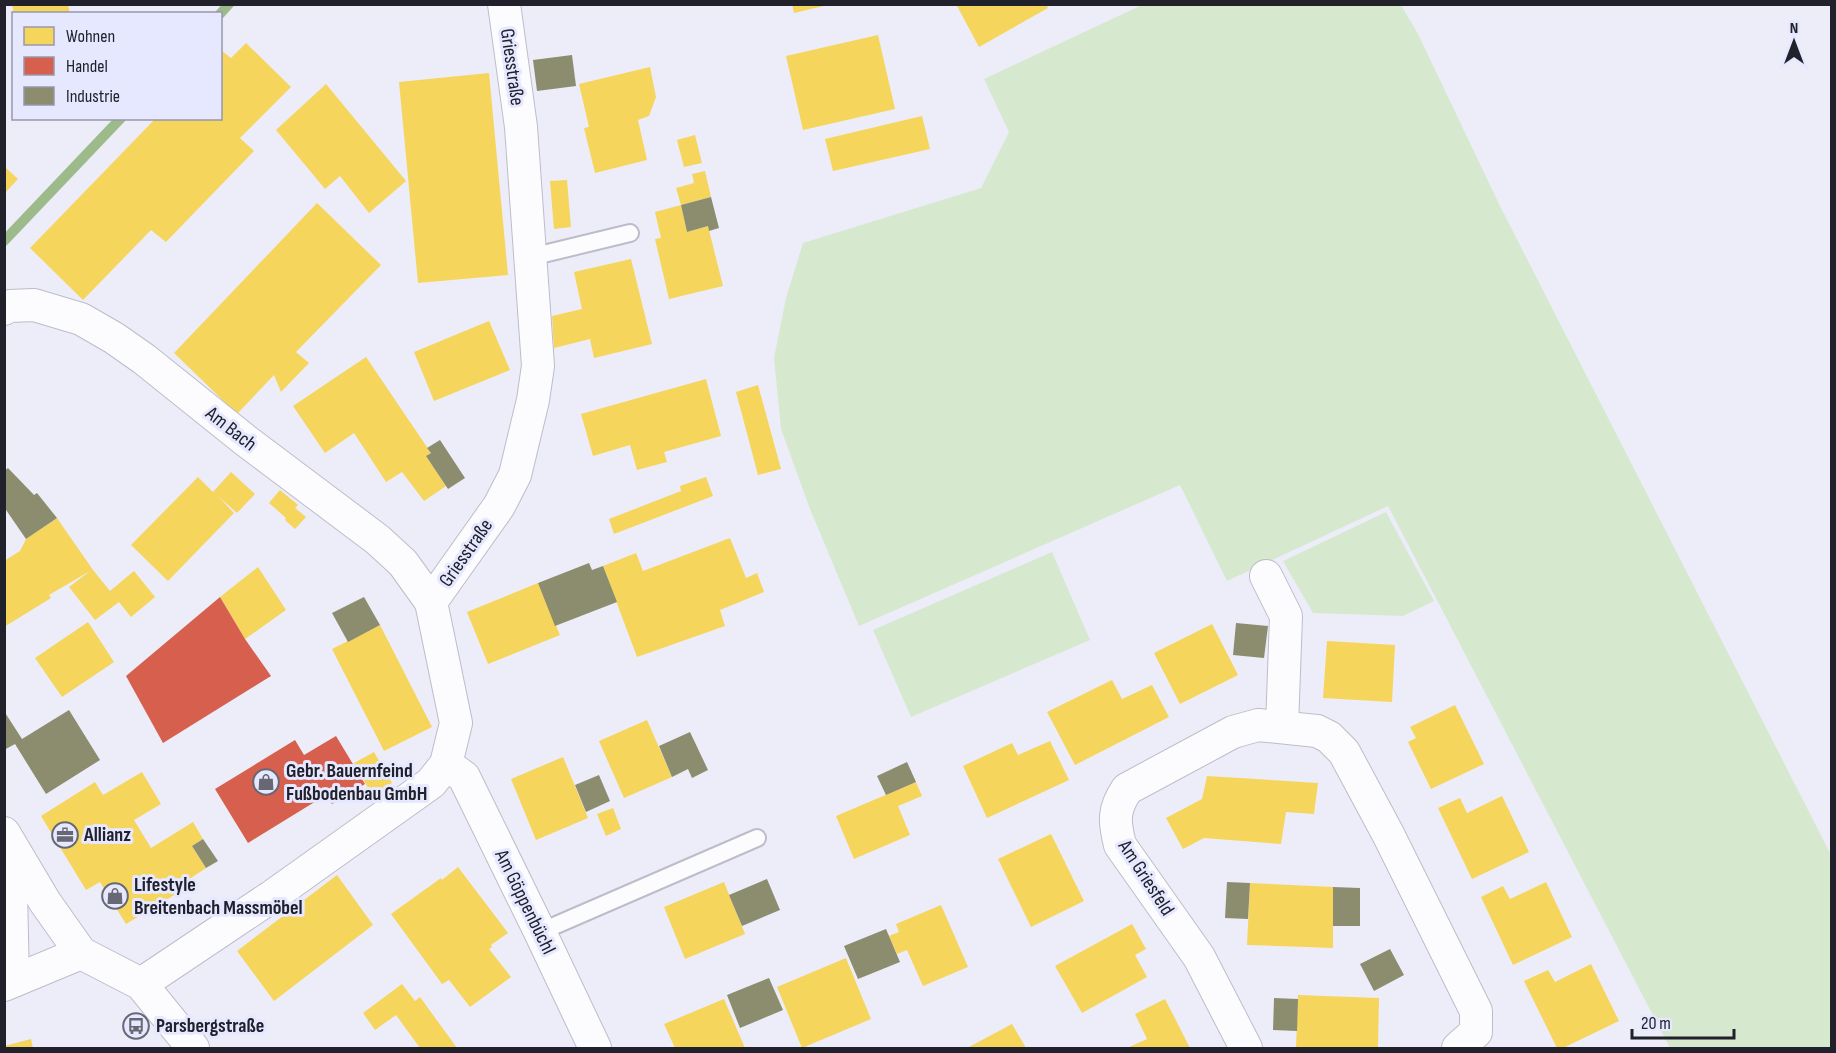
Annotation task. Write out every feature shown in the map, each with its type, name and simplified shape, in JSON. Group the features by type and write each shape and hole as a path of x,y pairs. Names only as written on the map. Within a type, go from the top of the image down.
{"street":[{"name":"Griesstraße","path":"141,984 271,897 430,783 446,764 456,723 431,602 499,506 515,475 533,400 538,366 521,127 504,4"},
{"name":"Am Bach","path":"4,309 9,306 34,305 81,320 114,338 378,540 403,563 431,602"},
{"path":"1266,576 1286,616 1282,727"},
{"name":"Am Griesfeld","path":"1246,1048 1199,957 1120,845 1115,824 1117,804 1127,789 1233,732 1258,725 1317,731 1329,737 1344,752 1388,834 1476,1011 1476,1032 1458,1048"},
{"name":"Am Göppenbüchl","path":"446,764 464,777 595,1048"},
{"path":"7,837 9,983 81,953"},
{"path":"7,837 45,902 81,953 141,984 194,1048"}],"lane":[{"path":"531,257 630,233"},
{"path":"540,932 757,838"}],"green space":[{"path":"1142,5 1401,5 1418,34 1500,206 1831,855 1830,1048 1670,1048 1388,506 1227,581 1180,485 859,626 810,509 781,429 774,358 786,298 803,243 981,188 1009,132 984,79"},
{"path":"1386,512 1434,601 1403,616 1313,613 1283,561"},
{"path":"1052,552 1090,640 911,717 873,630"}],"building: Wohnen":[{"path":"12,4 68,4 70,12 14,12"},
{"path":"792,4 827,4 828,5 794,13"},
{"path":"956,4 1046,4 1048,8 979,47"},
{"path":"878,35 895,109 803,130 786,56"},
{"path":"246,43 291,87 240,138 254,151 166,242 151,230 83,300 30,248 154,120 222,120 222,51 231,58"},
{"path":"650,67 656,97 649,116 638,120 647,160 595,173 584,128 589,127 579,84"},
{"path":"489,73 508,275 418,283 399,82"},
{"path":"326,84 406,181 369,213 340,176 325,189 276,130"},
{"path":"922,116 930,149 833,171 825,139"},
{"path":"695,135 702,163 684,167 677,140"},
{"path":"6,168 18,179 5,193 5,170"},
{"path":"705,171 711,197 681,205 676,188 694,183 692,174"},
{"path":"567,180 571,227 554,229 550,181"},
{"path":"317,203 381,265 296,352 309,363 281,392 274,375 237,414 174,353"},
{"path":"681,205 687,232 708,226 723,286 669,299 655,239 661,238 655,212"},
{"path":"631,259 652,344 594,358 590,339 554,348 552,316 582,309 574,272"},
{"path":"489,321 510,370 434,401 414,352"},
{"path":"366,357 431,453 426,456 446,486 424,501 402,472 386,482 354,433 325,453 293,406"},
{"path":"706,379 721,436 664,452 667,462 637,470 630,445 593,456 581,414"},
{"path":"758,385 781,469 758,475 736,392"},
{"path":"231,472 255,494 237,513 218,496 234,513 168,581 131,545 198,477 213,492"},
{"path":"706,477 713,496 614,534 609,519 681,491 680,486"},
{"path":"280,490 298,505 295,508 306,517 295,529 269,503"},
{"path":"57,518 110,591 134,571 155,597 131,617 119,602 95,620 69,587 90,571 49,595 51,598 4,627 4,561 20,551 26,539"},
{"path":"730,538 746,578 757,573 764,592 720,610 725,626 637,657 603,566 636,553 643,571"},
{"path":"258,567 286,610 245,639 220,597"},
{"path":"538,583 560,635 488,664 467,612"},
{"path":"88,622 114,662 62,697 35,658"},
{"path":"1212,624 1238,675 1180,704 1154,653"},
{"path":"380,625 432,727 384,751 332,649"},
{"path":"1327,641 1395,645 1392,702 1323,698"},
{"path":"1112,680 1122,699 1152,685 1169,717 1075,765 1047,712"},
{"path":"1455,705 1484,764 1431,789 1408,742 1416,738 1410,727"},
{"path":"647,720 672,777 624,798 599,741"},
{"path":"1050,741 1069,780 987,818 963,766 1012,743 1018,755"},
{"path":"374,752 392,783 372,795 354,763"},
{"path":"563,757 588,818 536,840 511,779"},
{"path":"142,772 161,804 134,820 151,848 193,822 203,839 192,846 206,868 188,880 191,885 126,924 100,882 86,890 41,816 95,782 103,795"},
{"path":"1207,776 1318,783 1314,814 1286,812 1281,844 1204,838 1183,849 1166,818 1202,799"},
{"path":"916,782 922,796 898,806 910,835 854,859 836,816"},
{"path":"1502,796 1529,852 1472,879 1438,808 1460,798 1467,813"},
{"path":"613,808 621,829 606,836 597,814"},
{"path":"1051,834 1084,901 1031,927 998,859"},
{"path":"458,867 508,933 489,949 511,977 470,1007 449,980 442,984 391,914"},
{"path":"337,875 373,925 274,1001 237,951"},
{"path":"724,882 745,934 685,959 664,907"},
{"path":"1546,882 1572,937 1513,965 1481,897 1503,886 1510,899"},
{"path":"1250,883 1333,887 1333,948 1247,945"},
{"path":"941,905 968,967 923,986 907,950 897,954 889,936 899,932 896,924"},
{"path":"1132,924 1146,949 1135,955 1147,977 1082,1013 1055,966"},
{"path":"846,958 871,1019 802,1048 777,987"},
{"path":"1591,964 1619,1021 1563,1048 1557,1048 1524,981 1548,970 1555,982"},
{"path":"402,984 415,1001 420,997 457,1048 420,1048 396,1015 375,1030 363,1013"},
{"path":"1298,995 1379,998 1378,1048 1296,1048"},
{"path":"724,999 745,1048 675,1048 664,1024"},
{"path":"1165,999 1190,1048 1127,1048 1147,1039 1135,1014"},
{"path":"1012,1024 1026,1048 967,1048"},
{"path":"31,1039 33,1048 4,1048 4,1046"}],"building: Handel":[{"path":"220,597 271,676 163,743 126,676"},
{"path":"336,736 365,784 332,804 326,795 248,843 215,789 295,740 304,755"}],"building: Industrie":[{"path":"572,55 576,86 537,91 533,60"},
{"path":"711,197 719,228 709,231 708,226 687,232 681,205"},
{"path":"440,440 465,478 448,489 426,456 431,453 427,448"},
{"path":"8,468 34,495 37,493 57,518 26,539 4,507 4,471"},
{"path":"589,563 592,570 603,566 617,602 555,626 538,583"},
{"path":"364,597 380,625 348,642 332,613"},
{"path":"1236,623 1268,626 1264,658 1233,655"},
{"path":"69,710 100,760 46,794 15,744 4,750 4,711 22,739"},
{"path":"690,732 708,770 692,778 688,769 672,777 659,746"},
{"path":"907,762 916,782 886,795 877,776"},
{"path":"599,775 610,801 586,812 575,785"},
{"path":"203,839 218,861 206,868 192,846"},
{"path":"767,879 780,910 742,926 729,895"},
{"path":"1227,882 1250,883 1248,919 1225,918"},
{"path":"1333,887 1360,888 1360,926 1333,926"},
{"path":"886,929 900,962 858,979 844,946"},
{"path":"1390,949 1404,975 1374,991 1360,964"},
{"path":"769,978 783,1010 740,1028 727,995"},
{"path":"1274,998 1298,999 1297,1031 1273,1030"}],"waterway":[{"path":"222,12 229,4"},
{"path":"4,241 119,120"}],"place":[{"name":"Gebr. Bauernfeind Fußbodenbau GmbH","path":"266,782"},
{"name":"Allianz","path":"65,835"},
{"name":"Lifestyle Breitenbach Massmöbel","path":"115,896"},
{"name":"Parsbergstraße","path":"136,1026"}]}
